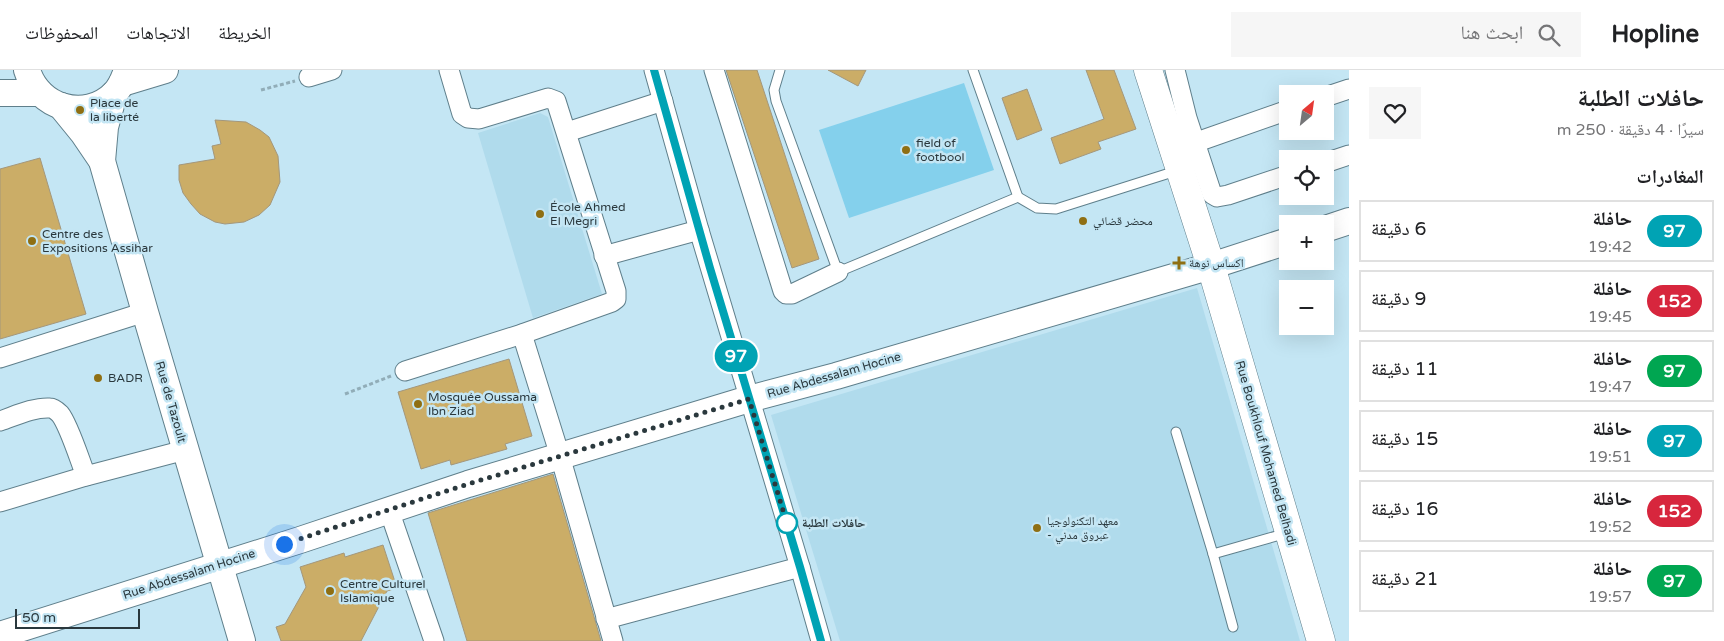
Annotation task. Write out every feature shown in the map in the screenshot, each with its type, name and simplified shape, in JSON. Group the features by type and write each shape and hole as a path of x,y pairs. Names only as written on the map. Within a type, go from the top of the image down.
{"main road":[{"name":"Rue de Tazoult","path":"28,70 34,85 83,133 102,161 144,312 242,641"},
{"path":"0,93 50,100 75,109 89,108 102,102 121,82 164,70"},
{"name":"Rue Boukhlouf Mohamed Belhadi","path":"1148,70 1212,266 1320,641"},
{"name":"Rue de Tazoult","path":"102,161 105,127 121,82"},
{"path":"1334,226 1349,221"},
{"name":"Rue Abdessalam Hocine","path":"10,635 220,564 560,456 749,399 836,376 1212,266 1279,244"}],"street":[{"path":"309,78 332,70"},
{"path":"405,371 522,334 615,300 616,291 558,104 551,98 479,119 466,117 462,112 449,70"},
{"path":"654,70 699,230 821,641"},
{"path":"714,70 783,292 792,294 838,272"},
{"path":"1175,70 1194,143 1212,194 1216,197 1228,195 1279,179"},
{"path":"1334,94 1349,89"},
{"path":"567,132 663,101"},
{"path":"1194,143 1279,113"},
{"path":"1334,160 1349,155"},
{"path":"604,256 699,230"},
{"path":"0,358 144,312"},
{"path":"522,334 560,456 613,641"},
{"path":"0,421 36,409 51,408 56,411 61,415 86,476"},
{"path":"0,502 86,476 185,450"},
{"path":"389,510 434,641"},
{"path":"606,619 800,567"}],"lane":[{"path":"780,70 774,90 776,101 838,272 1018,197"},
{"path":"973,70 1018,197 1037,208 1056,209 1180,170"},
{"path":"1176,432 1214,554 1233,627"},
{"path":"1214,554 1289,532"}],"path":[{"path":"261,90 309,78"},
{"path":"345,394 405,371"}],"shaded area":[{"name":"field of footbool","path":"964,83 994,170 849,218 819,130"},
{"name":"École Ahmed El Megri","path":"540,113 548,117 602,294 533,318 478,133"},
{"name":"معهد التكنولوجيا - عبروق مدني","path":"1197,288 1300,641 840,641 771,415"}],"building":[{"path":"726,70 757,70 819,259 792,268"},
{"path":"828,70 866,70 858,86"},
{"path":"1086,70 1114,70 1136,129 1098,142 1101,149 1060,164 1051,138 1104,119"},
{"path":"1027,89 1042,130 1017,140 1002,98"},
{"path":"215,120 246,122 260,130 269,137 278,156 280,182 270,205 259,215 244,222 225,224 215,222 200,214 183,193 179,180 179,165 215,159 212,146 221,144"},
{"name":"Centre des Expositions Assihar","path":"40,158 86,314 0,339 0,169"},
{"path":"509,359 532,436 505,444 507,449 451,465 450,460 421,469 398,392"},
{"path":"553,474 601,641 467,641 428,513"},
{"name":"Centre Culturel Islamique","path":"383,545 397,588 387,591 361,641 281,641 276,627 285,624 306,587 300,567 344,553 345,557"}],"bus line":[{"name":"97","path":"654,70 710,268 821,641"}],"place":[{"name":"Place de la liberté","path":"80,110"},
{"name":"field of footbool","path":"906,150"},
{"name":"École Ahmed El Megri","path":"540,214"},
{"name":"محضر قضائي","path":"1083,221"},
{"name":"Centre des Expositions Assihar","path":"32,241"},
{"name":"اكساس نوهة","path":"1179,263"},
{"name":"BADR","path":"98,378"},
{"name":"Mosquée Oussama Ibn Ziad","path":"418,404"},
{"name":"حافلات الطلبة","path":"787,523"},
{"name":"معهد التكنولوجيا - عبروق مدني","path":"1037,528"},
{"name":"Centre Culturel Islamique","path":"330,591"}],"route":[{"path":"284,544 468,484 749,399 789,530 787,523"}]}
